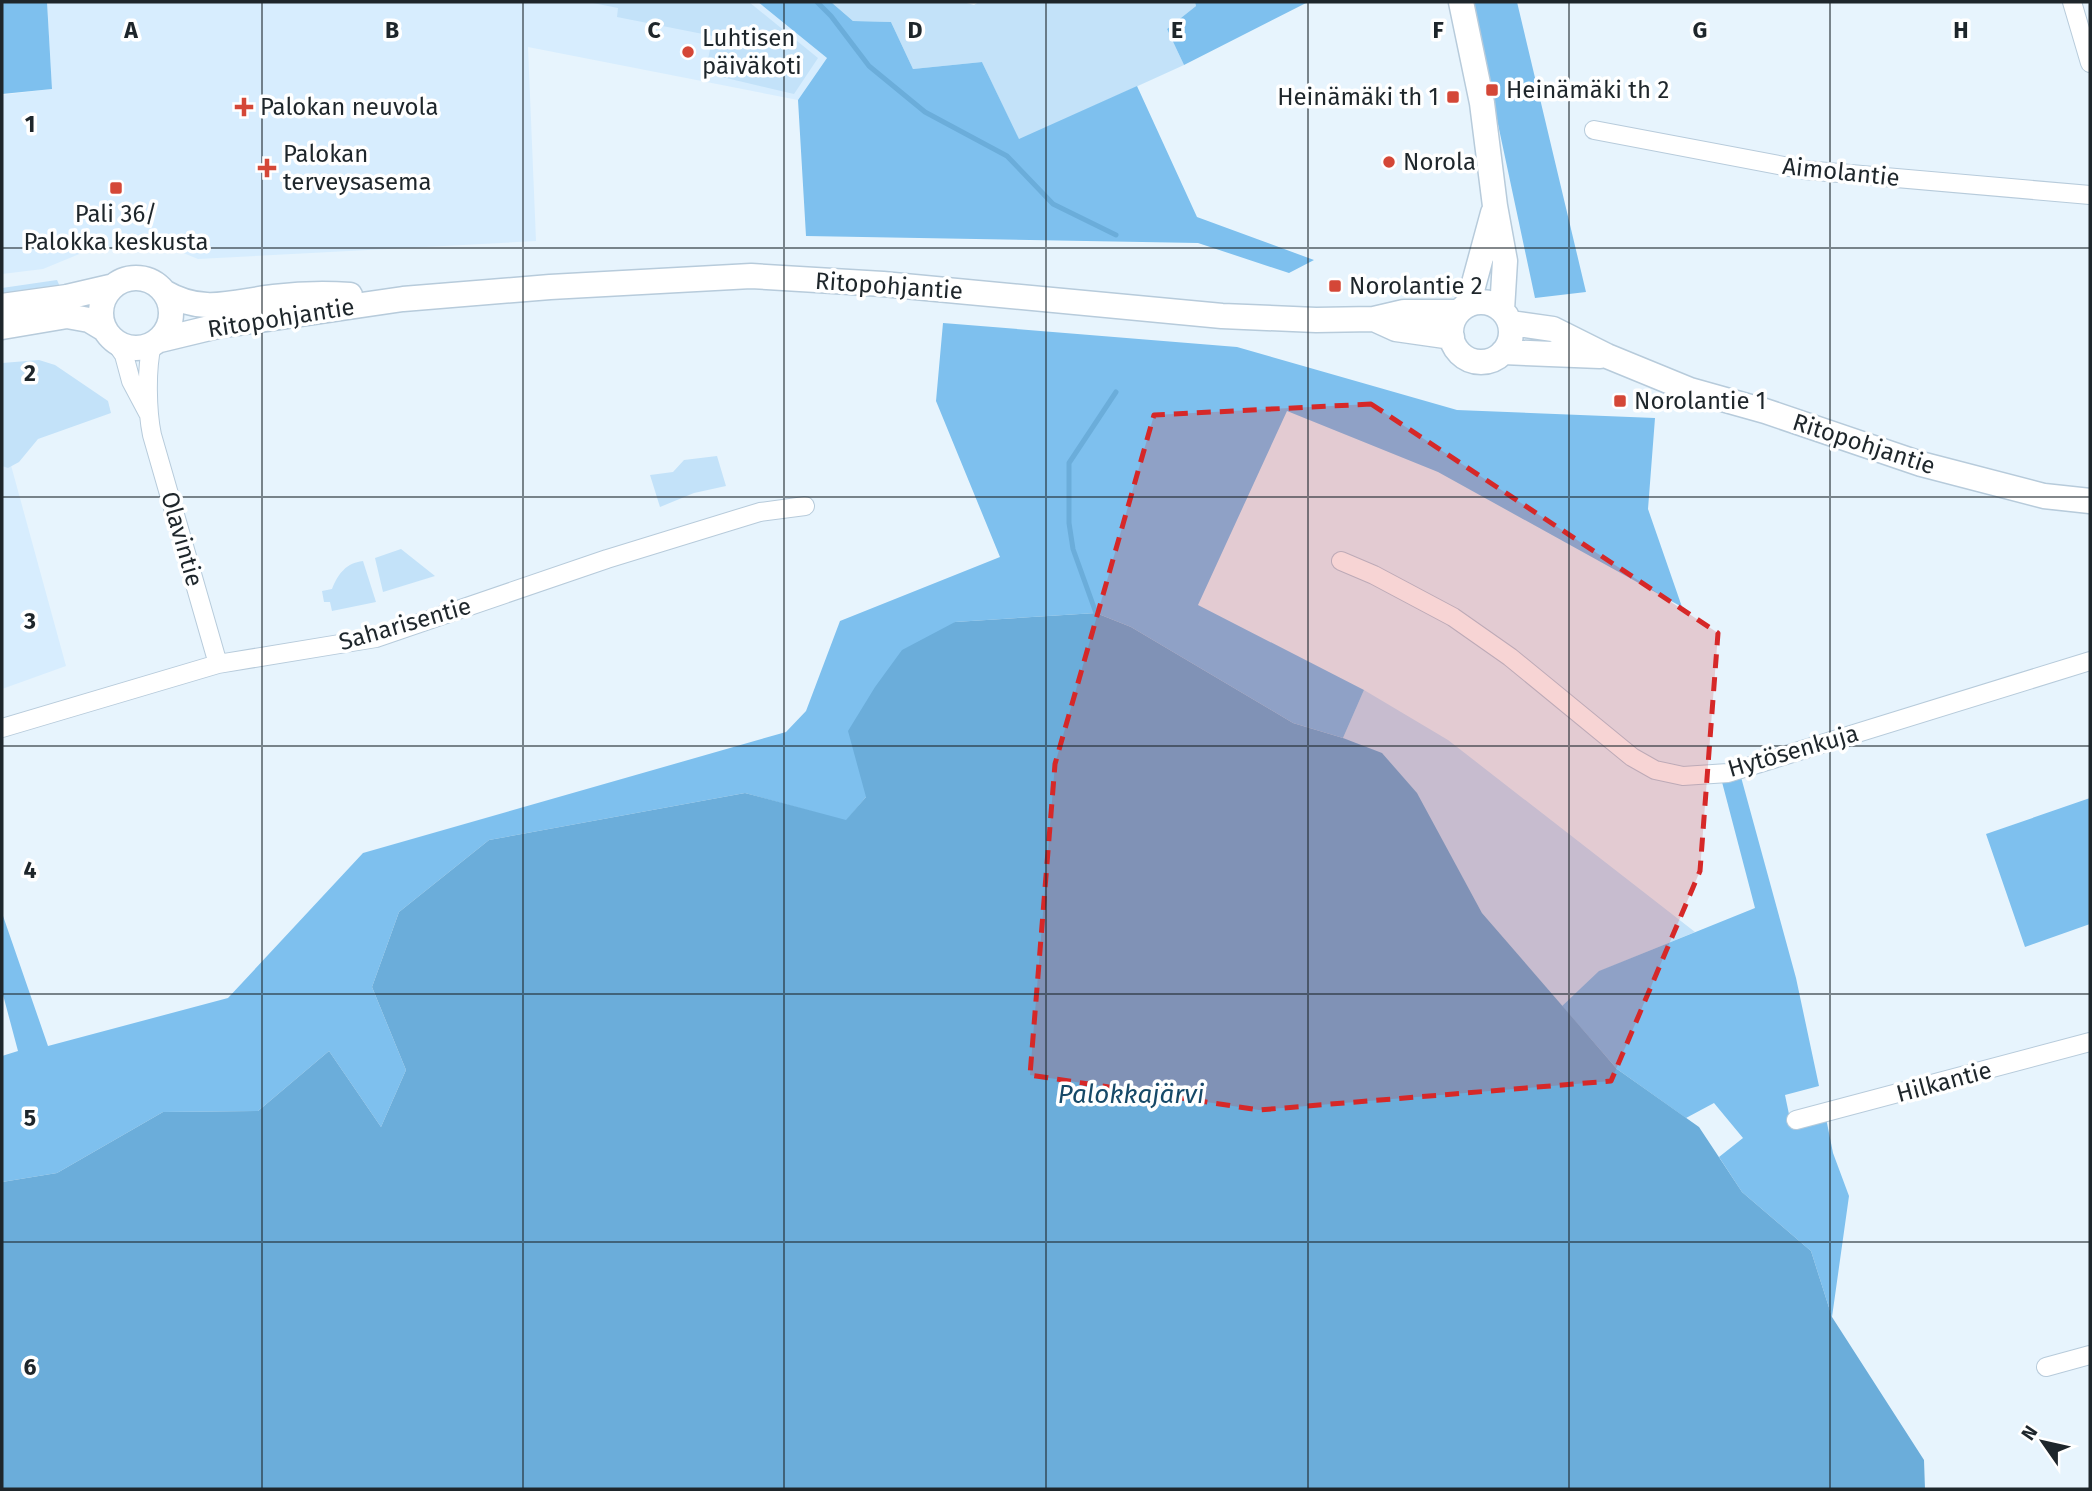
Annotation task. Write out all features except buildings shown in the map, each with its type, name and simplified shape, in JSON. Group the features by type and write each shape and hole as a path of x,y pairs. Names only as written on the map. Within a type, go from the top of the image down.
{"main road":[{"path":"1461,2 1482,103 1505,261 1506,317 1511,336 1503,352 1487,361 1468,358 1455,346 1452,327 1462,309 1495,206"},
{"name":"Ritopohjantie","path":"156,342 218,327 403,299 550,287 751,276 883,284 1222,316 1316,320 1374,319 1404,312 1462,309"},
{"path":"2,306 67,298 110,287 120,281 145,278 164,292 172,311 170,321 156,342 135,349 89,320 67,316 2,327"},
{"path":"109,335 100,310 110,287"},
{"name":"Ritopohjantie","path":"164,292 185,303 211,306 276,296 338,294 403,299"},
{"path":"1462,309 1486,302 1506,317"},
{"name":"Ritopohjantie","path":"1506,317 1553,329 1607,356 1690,390 1765,411 1921,464 2044,496 2090,501"},
{"name":"Ritopohjantie","path":"1374,319 1396,329 1452,337"},
{"name":"Ritopohjantie","path":"1503,352 1607,356"},
{"name":"Ritopohjantie","path":"2044,496 2090,516"}],"street":[{"path":"2072,2 2090,62"},
{"name":"Aimolantie","path":"1594,131 1805,170 2090,195"},
{"name":"Olavintie","path":"109,335 124,355 131,381 148,413"},
{"name":"Olavintie","path":"156,342 149,360 148,413 152,435 218,664"},
{"name":"Saharisentie","path":"2,728 218,664 376,638 607,559 760,512 805,506"},
{"name":"Hytösenkuja","path":"1341,561 1374,575 1453,617 1510,657 1632,757 1655,770 1683,776 1728,773 2090,661"},
{"name":"Hilkantie","path":"1796,1120 2090,1042"},
{"path":"2046,1367 2090,1355"}],"highlighted area":[{"path":"1371,404 1718,633 1700,871 1611,1081 1259,1110 1030,1075 1055,764 1154,415"}],"shaded area":[{"path":"2,2 47,2 52,89 2,94"},
{"name":"Palokan terveysasema","path":"47,2 758,2 827,58 798,100 528,47 536,241 198,259 159,243 89,250 43,269 2,274 2,95 52,89"},
{"path":"588,2 749,2 818,58 794,94 705,73 713,36 617,17 618,8"},
{"path":"758,2 831,2 853,21 891,22 913,69 982,62 1019,139 1137,86 1197,217 1314,260 1289,273 1198,243 806,236 798,100 827,58"},
{"path":"831,2 963,2 974,5 979,2 1195,2 1196,6 1167,29 1184,65 1019,140 982,62 913,69 891,22 853,21"},
{"path":"1195,2 1308,2 1184,65 1167,29 1196,6"},
{"path":"1472,2 1517,2 1586,292 1535,298"},
{"path":"57,280 61,289 2,299 2,288"},
{"path":"943,323 1237,347 1457,410 1655,418 1648,509 1682,607 1438,472 1287,411 1198,605 1364,690 1343,738 1293,723 1131,627 1096,613 955,622 866,797 846,821 745,793 489,840 399,912 372,987 406,1070 381,1127 329,1051 258,1111 163,1112 57,1173 2,1182 2,1056 18,1051 2,991 2,913 48,1046 228,998 363,853 786,732 806,711 840,621 1000,557 936,401"},
{"path":"39,360 55,365 108,401 111,413 38,439 19,462 8,468 2,466 2,363"},
{"path":"717,456 726,486 694,493 660,507 650,475 673,472 684,460"},
{"path":"9,458 66,666 2,689 2,461"},
{"path":"401,549 435,576 383,592 375,558"},
{"path":"363,561 376,602 332,611 330,602 324,602 322,591 332,589 347,567"},
{"path":"1364,690 1448,740 1695,932 1600,971 1562,1006 1482,913 1416,793 1343,738"},
{"path":"1741,777 1796,978 1819,1086 1785,1095 1790,1119 1826,1118 1833,1153 1849,1196 1832,1317 1811,1251 1742,1192 1719,1157 1743,1138 1714,1103 1686,1118 1617,1069 1562,1006 1599,971 1755,908 1722,782"},
{"path":"2090,798 2090,924 2025,947 1986,834"}],"water":[{"name":"Palokkajärvi","path":"1096,613 1131,627 1293,723 1382,753 1417,793 1482,913 1617,1069 1699,1127 1742,1192 1811,1251 1832,1317 1924,1460 1925,1489 2,1489 2,1182 57,1173 163,1112 258,1111 329,1051 381,1127 406,1070 372,987 399,912 489,840 745,793 846,820 866,797 848,731 902,650 955,622"}],"waterway":[{"path":"817,2 869,66 925,112 1007,156 1053,204 1116,235"},
{"path":"1096,613 1073,549 1069,523 1069,463 1116,392"}],"place":[{"name":"Luhtisen päiväkoti","path":"688,52"},
{"name":"Heinämäki th 2","path":"1492,90"},
{"name":"Heinämäki th 1","path":"1453,97"},
{"name":"Palokan neuvola","path":"244,107"},
{"name":"Norola","path":"1389,162"},
{"name":"Palokan terveysasema","path":"267,168"},
{"name":"Pali 36/ Palokka keskusta","path":"116,188"},
{"name":"Norolantie 2","path":"1335,286"},
{"name":"Norolantie 1","path":"1620,401"}]}
